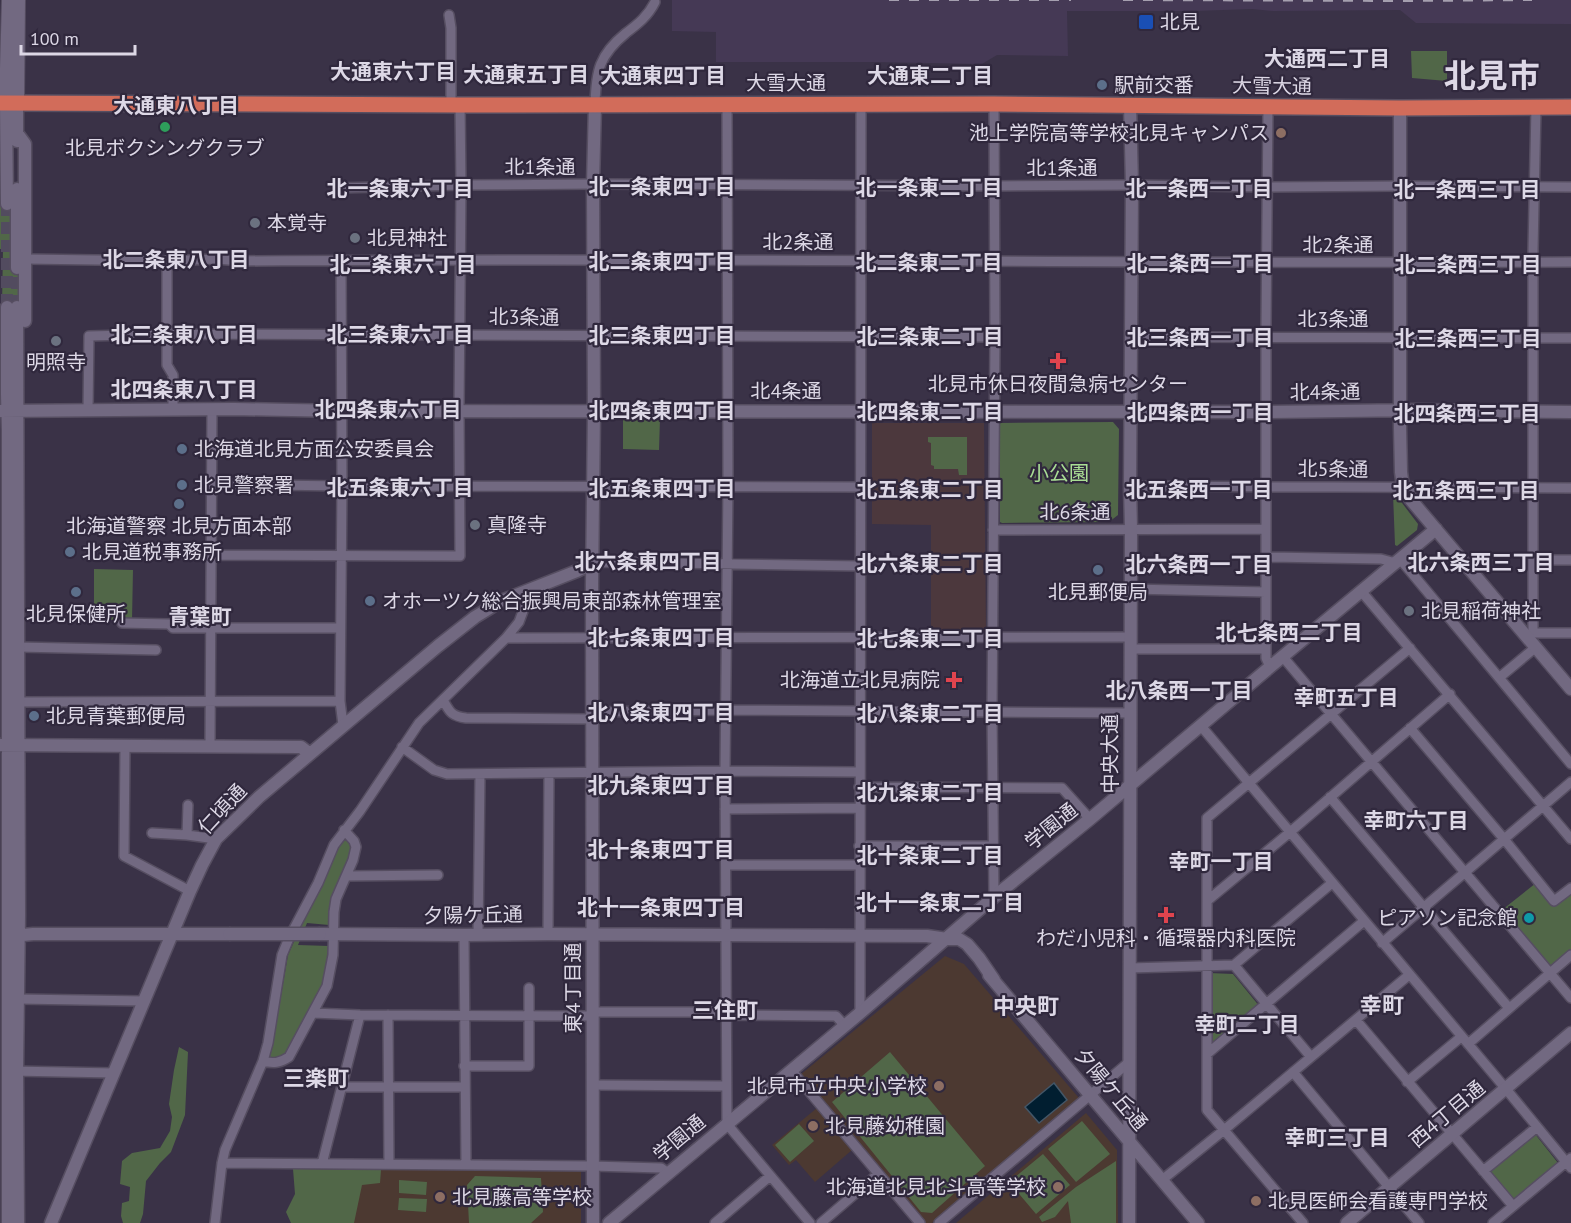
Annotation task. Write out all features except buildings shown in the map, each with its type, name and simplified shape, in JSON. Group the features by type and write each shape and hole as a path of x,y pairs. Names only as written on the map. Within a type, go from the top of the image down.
{"highway":[{"name":"大雪大通","path":"8,103 1571,107"}],"main road":[{"path":"8,103 9,0"},
{"path":"8,103 18,0"}],"street":[{"path":"595,104 596,80 600,64 608,51 641,21 655,2"},
{"path":"212,555 460,556 461,185 449,15"},
{"path":"8,103 17,133 25,144 21,263 25,392 8,411 18,647 9,670 18,702 9,745"},
{"path":"7,204 8,103"},
{"name":"東4丁目通","path":"593,1223 592,716 595,104"},
{"path":"727,104 726,411 728,486 725,771 727,1124 810,1223"},
{"path":"860,1013 861,104"},
{"path":"994,104 992,712 994,897"},
{"name":"中央大通","path":"1129,1223 1132,185 1130,105"},
{"path":"1268,107 1266,658 1270,667"},
{"path":"1533,639 1536,107"},
{"path":"1400,108 1400,410 1403,487 1411,500 1533,639 1571,689"},
{"name":"北1条通","path":"337,188 593,184 1571,187"},
{"name":"北2条通","path":"21,263 217,259 240,261 1571,262"},
{"path":"167,261 167,365 173,375 173,410"},
{"path":"341,261 340,701 343,725"},
{"path":"12,307 8,411 9,937 18,1223"},
{"name":"北3条通","path":"88,410 89,336 167,334 995,337"},
{"name":"北3条通","path":"1131,337 1571,338"},
{"path":"210,746 212,410"},
{"name":"北4条通","path":"8,411 1266,412 1400,410 1571,412"},
{"path":"212,484 861,487"},
{"name":"北5条通","path":"1130,486 1571,488"},
{"name":"学園通","path":"609,1223 860,1013 994,897 1437,529"},
{"name":"北6条通","path":"993,530 1266,530"},
{"path":"1266,557 1398,561 1500,677 1571,764"},
{"path":"1534,560 1571,560"},
{"path":"593,563 861,566"},
{"name":"仁頃通","path":"51,1223 190,891 216,839 259,796 438,646 476,617 501,601 577,572 593,563"},
{"path":"1131,589 1266,592"},
{"path":"215,1223 225,1150 262,1061 274,1015 282,955 334,845 360,812 419,723 506,638 519,622 526,603 527,591"},
{"path":"1362,591 1571,839"},
{"path":"122,623 169,624 174,628 340,628"},
{"path":"1500,677 1533,639 1571,633"},
{"path":"506,638 993,637 1266,649"},
{"path":"18,647 156,650"},
{"path":"1303,1223 1206,1110 1207,818 1410,648"},
{"path":"1283,657 1571,998"},
{"path":"1207,902 1450,694"},
{"path":"443,700 456,717 592,716 726,710 1130,713"},
{"path":"18,702 340,701"},
{"path":"1201,726 1569,1163 1493,1223"},
{"path":"1410,728 1554,901 1571,888"},
{"path":"9,745 301,747 310,754"},
{"path":"125,746 124,856 190,891"},
{"path":"402,747 434,770 447,774 860,772"},
{"path":"548,934 549,773"},
{"path":"478,935 480,774"},
{"path":"1382,943 1571,782"},
{"path":"860,787 1062,788 1090,819"},
{"path":"1330,797 1509,1008"},
{"path":"187,835 188,805"},
{"path":"726,809 859,808"},
{"path":"262,1061 272,1064 282,1062 289,1056 327,986 333,955 336,899 356,848 354,841 344,830"},
{"path":"152,833 216,839"},
{"path":"859,846 993,846"},
{"path":"726,865 859,865"},
{"path":"346,876 438,875"},
{"path":"1130,968 1234,965 1332,883"},
{"path":"1207,1054 1364,921"},
{"name":"夕陽ケ丘通","path":"9,937 33,934 860,934 927,936 947,939 994,980 1198,1223"},
{"path":"464,935 466,1165"},
{"path":"8,1223 12,1071 18,999 9,937"},
{"path":"1407,1082 1509,1008 1571,955"},
{"path":"1234,965 1311,1058"},
{"path":"1162,1180 1409,975"},
{"path":"465,1066 529,1066 529,988"},
{"path":"18,999 144,1001"},
{"path":"313,1013 836,1016 844,1026"},
{"path":"322,1164 360,1015"},
{"path":"388,1015 389,1164"},
{"path":"1356,1020 1513,1206"},
{"name":"西4丁目通","path":"1347,1223 1571,1033"},
{"path":"939,1223 1128,1063"},
{"path":"791,1070 920,1223"},
{"path":"12,1071 114,1073"},
{"path":"1293,1072 1419,1223"},
{"path":"592,1085 726,1086"},
{"path":"342,1087 465,1087"},
{"path":"1483,1171 1537,1127"},
{"path":"222,1163 592,1166 661,1168 668,1173"},
{"path":"821,1223 878,1174"},
{"path":"715,1223 771,1176"}],"shaded area":[{"path":"672,0 1571,0 1571,24 1416,23 1400,10 1067,11 1068,56 997,55 982,64 716,62 716,32 672,31"},
{"path":"872,423 984,423 986,631 931,632 931,525 872,524"},
{"name":"北見市立中央小学校","path":"945,956 964,964 1079,1098 932,1223 925,1223 800,1075"},
{"name":"北見藤幼稚園","path":"817,1108 852,1150 815,1182 796,1160 789,1165 772,1145"},
{"name":"北海道北見北斗高等学校","path":"1086,1113 1117,1150 1118,1223 956,1223"},
{"name":"北見藤高等学校","path":"299,1169 581,1171 581,1223 299,1223"}],"green space":[{"path":"1411,51 1447,51 1447,81 1412,78"},
{"path":"0,204 14,204 21,268 21,307 2,307 3,249 0,249"},
{"path":"623,419 660,419 659,450 623,449"},
{"name":"小公園","path":"1113,422 1119,429 1118,515 1109,522 1000,522 1000,423"},
{"path":"928,437 967,437 967,475 959,475 958,469 934,469 931,465 931,443 928,442"},
{"path":"1393,494 1418,524 1417,530 1397,546 1395,545"},
{"path":"94,569 133,570 132,620 94,620"},
{"path":"344,837 351,848 350,856 335,890 329,925 307,923 298,945 329,946 325,977 292,1044 279,1059 269,1059 288,955 340,840"},
{"path":"1536,883 1555,906 1571,893 1571,951 1551,968 1502,910"},
{"path":"1209,973 1233,974 1260,1007 1213,1046"},
{"path":"179,1047 188,1052 185,1115 171,1152 146,1181 140,1223 123,1223 122,1203 129,1201 130,1187 120,1184 122,1161 132,1153 160,1148 170,1131 172,1117 169,1104"},
{"path":"890,1052 985,1166 932,1213 921,1212 832,1102"},
{"path":"1082,1121 1110,1154 1076,1182 1048,1149"},
{"path":"799,1124 814,1141 790,1162 775,1145"},
{"path":"1535,1134 1558,1163 1512,1202 1488,1173"},
{"path":"1043,1154 1070,1185 1036,1214 1009,1182"},
{"path":"1116,1161 1116,1223 1071,1223 1068,1201 1055,1217 1042,1222 1039,1217 1076,1187"},
{"path":"293,1169 381,1170 380,1183 362,1185 354,1223 291,1223 286,1212 295,1194"},
{"path":"475,1176 541,1178 543,1212 531,1223 469,1223 467,1185"},
{"path":"399,1180 427,1182 426,1195 399,1193"},
{"path":"399,1198 427,1199 426,1212 398,1210"}],"water":[{"path":"1054,1083 1067,1100 1039,1123 1025,1107"}],"tunnel":[{"path":"7,204 7,307"},
{"path":"17,268 17,307"}],"railway":[{"path":"889,0 1071,0"},
{"path":"1123,0 1532,0"}],"place":[{"name":"北見","path":"1146,22"},
{"name":"駅前交番","path":"1102,85"},
{"name":"北見ボクシングクラブ","path":"165,127"},
{"name":"池上学院高等学校北見キャンパス","path":"1281,133"},
{"name":"本覚寺","path":"255,223"},
{"name":"北見神社","path":"355,238"},
{"name":"明照寺","path":"56,341"},
{"name":"北見市休日夜間急病センター","path":"1058,361"},
{"name":"北海道北見方面公安委員会","path":"182,449"},
{"name":"北見警察署","path":"182,485"},
{"name":"北海道警察 北見方面本部","path":"179,504"},
{"name":"真隆寺","path":"475,525"},
{"name":"北見道税事務所","path":"70,552"},
{"name":"北見郵便局","path":"1098,570"},
{"name":"北見保健所","path":"76,592"},
{"name":"オホーツク総合振興局東部森林管理室","path":"370,601"},
{"name":"北見稲荷神社","path":"1409,611"},
{"name":"北海道立北見病院","path":"954,680"},
{"name":"北見青葉郵便局","path":"34,716"},
{"name":"わだ小児科・循環器内科医院","path":"1166,915"},
{"name":"ピアソン記念館","path":"1529,918"},
{"name":"北見市立中央小学校","path":"939,1086"},
{"name":"北見藤幼稚園","path":"813,1126"},
{"name":"北海道北見北斗高等学校","path":"1058,1187"},
{"name":"北見藤高等学校","path":"440,1197"},
{"name":"北見医師会看護専門学校","path":"1256,1201"}],"district":[{"name":"大通西二丁目","path":"1327,58"},
{"name":"大通東六丁目","path":"393,71"},
{"name":"大通東五丁目","path":"526,74"},
{"name":"大通東四丁目","path":"663,75"},
{"name":"大通東二丁目","path":"930,75"},
{"name":"北見市","path":"1492,75"},
{"name":"大通東八丁目","path":"176,105"},
{"name":"北一条東四丁目","path":"662,186"},
{"name":"北一条東二丁目","path":"929,187"},
{"name":"北一条東六丁目","path":"400,188"},
{"name":"北一条西一丁目","path":"1199,188"},
{"name":"北一条西三丁目","path":"1467,189"},
{"name":"北二条東八丁目","path":"176,259"},
{"name":"北二条東四丁目","path":"662,261"},
{"name":"北二条東二丁目","path":"929,262"},
{"name":"北二条西一丁目","path":"1200,263"},
{"name":"北二条東六丁目","path":"403,264"},
{"name":"北二条西三丁目","path":"1468,264"},
{"name":"北三条東八丁目","path":"184,334"},
{"name":"北三条東六丁目","path":"400,334"},
{"name":"北三条東四丁目","path":"662,335"},
{"name":"北三条東二丁目","path":"930,336"},
{"name":"北三条西一丁目","path":"1200,337"},
{"name":"北三条西三丁目","path":"1468,338"},
{"name":"北四条東八丁目","path":"184,389"},
{"name":"北四条東六丁目","path":"388,409"},
{"name":"北四条東四丁目","path":"662,410"},
{"name":"北四条東二丁目","path":"930,411"},
{"name":"北四条西一丁目","path":"1200,412"},
{"name":"北四条西三丁目","path":"1467,413"},
{"name":"北五条東六丁目","path":"400,487"},
{"name":"北五条東四丁目","path":"662,488"},
{"name":"北五条東二丁目","path":"930,489"},
{"name":"北五条西一丁目","path":"1199,489"},
{"name":"北五条西三丁目","path":"1466,490"},
{"name":"北六条東四丁目","path":"648,561"},
{"name":"北六条西三丁目","path":"1481,562"},
{"name":"北六条東二丁目","path":"930,563"},
{"name":"北六条西一丁目","path":"1199,564"},
{"name":"青葉町","path":"200,616"},
{"name":"北七条西二丁目","path":"1289,632"},
{"name":"北七条東四丁目","path":"661,637"},
{"name":"北七条東二丁目","path":"930,638"},
{"name":"北八条西一丁目","path":"1179,690"},
{"name":"幸町五丁目","path":"1346,697"},
{"name":"北八条東四丁目","path":"661,712"},
{"name":"北八条東二丁目","path":"930,713"},
{"name":"北九条東四丁目","path":"661,785"},
{"name":"北九条東二丁目","path":"930,792"},
{"name":"幸町六丁目","path":"1416,820"},
{"name":"北十条東四丁目","path":"661,849"},
{"name":"北十条東二丁目","path":"930,855"},
{"name":"幸町一丁目","path":"1221,861"},
{"name":"北十一条東二丁目","path":"940,902"},
{"name":"北十一条東四丁目","path":"661,907"},
{"name":"幸町","path":"1382,1005"},
{"name":"中央町","path":"1026,1006"},
{"name":"三住町","path":"725,1010"},
{"name":"幸町二丁目","path":"1247,1024"},
{"name":"三楽町","path":"316,1078"},
{"name":"幸町三丁目","path":"1337,1137"}]}
